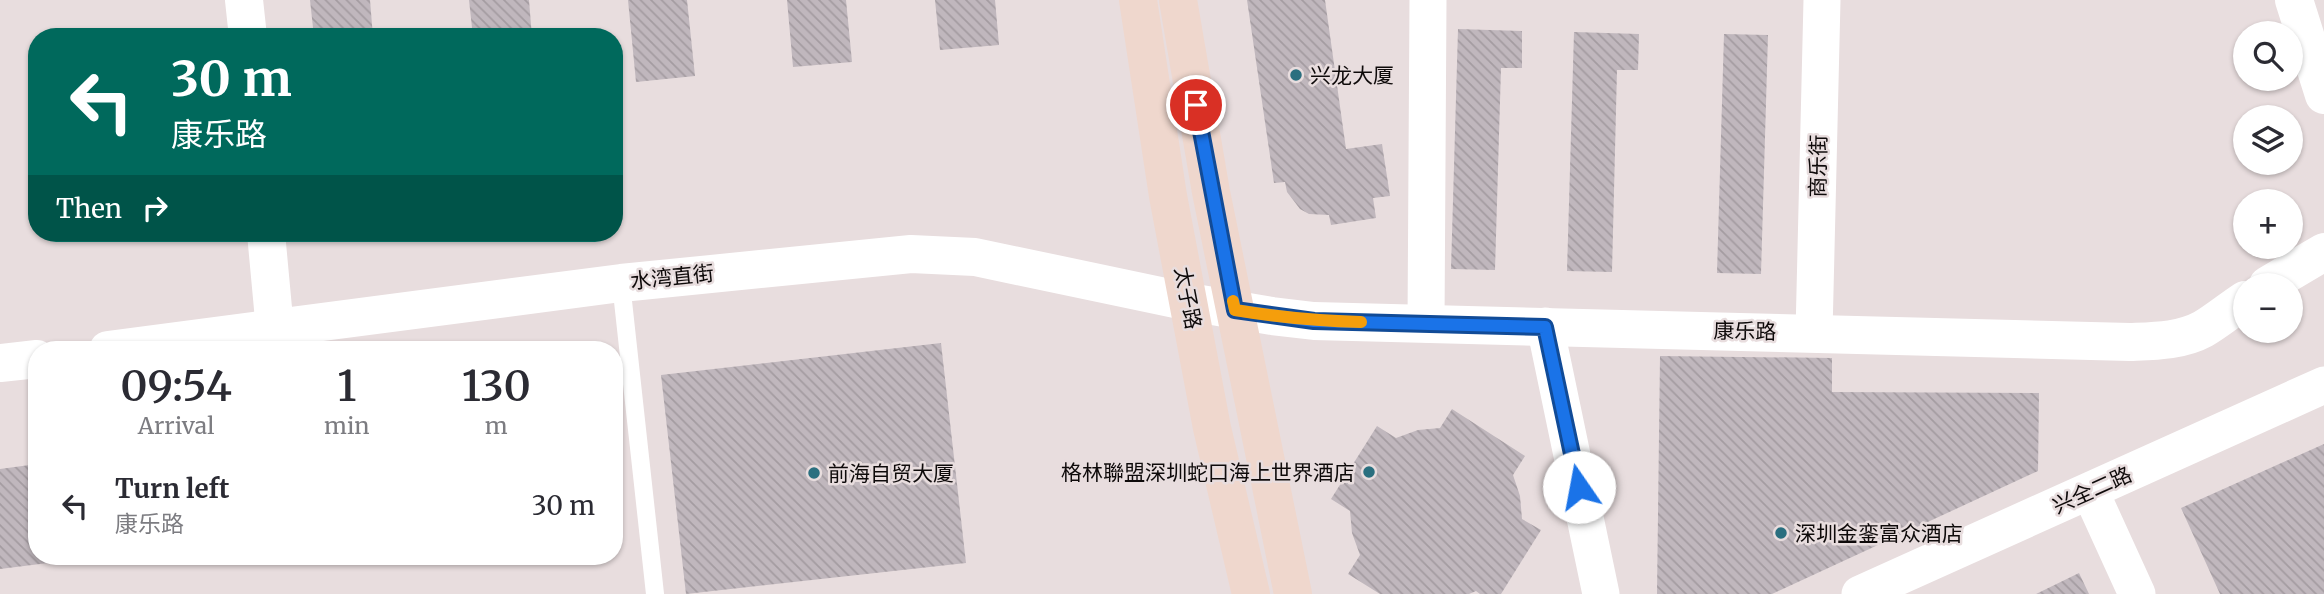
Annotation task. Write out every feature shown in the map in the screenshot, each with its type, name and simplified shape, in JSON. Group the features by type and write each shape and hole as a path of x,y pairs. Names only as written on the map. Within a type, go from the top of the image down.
{"main road":[{"name":"太子路","path":"1138,0 1168,196 1212,428 1251,594"},
{"name":"太子路","path":"1178,0 1211,192 1293,594"}],"street":[{"path":"244,0 247,28"},
{"path":"1426,324 1428,0"},
{"name":"商乐街","path":"1814,333 1822,0"},
{"path":"2294,0 2324,95"},
{"path":"267,242 275,330"},
{"path":"2288,273 2324,252"},
{"name":"水湾直街","path":"183,341 621,283 873,257 942,254 1003,262 1085,282 1235,310"},
{"name":"康乐路","path":"1235,310 1314,321 2149,341 2170,339 2202,329 2233,308"},
{"path":"1545,327 1601,594"},
{"path":"0,363 28,360"},
{"name":"兴全二路","path":"1860,594 2324,385"},
{"path":"2090,491 2137,594"}],"lane":[{"path":"621,283 655,594"}],"building":[{"path":"310,0 370,0 372,28 313,28"},
{"path":"469,0 529,0 531,28 472,28"},
{"path":"628,0 687,0 695,76 636,82"},
{"path":"787,0 846,0 852,62 793,67"},
{"path":"935,0 995,0 999,45 940,50"},
{"name":"兴龙大厦","path":"1247,0 1325,0 1346,149 1382,144 1390,196 1373,198 1376,218 1331,225 1329,215 1309,214 1300,209 1287,192 1285,182 1274,183"},
{"path":"1458,29 1522,31 1522,68 1501,68 1495,270 1451,269"},
{"path":"1574,32 1639,34 1638,70 1617,70 1612,272 1567,271"},
{"path":"1724,34 1768,35 1761,274 1717,273"},
{"name":"前海自贸大厦","path":"941,343 966,563 686,594 661,375"},
{"name":"深圳金銮富众酒店","path":"1660,356 1832,358 1832,392 2039,393 2038,471 1772,594 1657,594"},
{"path":"1452,409 1525,456 1513,475 1520,496 1522,519 1541,530 1501,594 1480,594 1476,591 1469,594 1380,594 1348,574 1360,555 1352,533 1350,511 1331,499 1377,426 1396,438 1418,430 1440,428"},
{"path":"2324,444 2324,594 2220,594 2181,508"},
{"path":"28,465 28,565 32,565 0,569 0,469"},
{"path":"2079,573 2089,594 2036,594"}],"slow traffic":[{"path":"1233,301 1235,310 1253,313 1314,321 1361,322"}],"place":[{"name":"兴龙大厦","path":"1296,75"},
{"name":"格林聯盟深圳蛇口海上世界酒店","path":"1369,472"},
{"name":"前海自贸大厦","path":"814,473"},
{"name":"深圳金銮富众酒店","path":"1781,533"}],"route":[{"path":"1196,105 1235,310 1314,321 1545,327 1579,487"}]}
